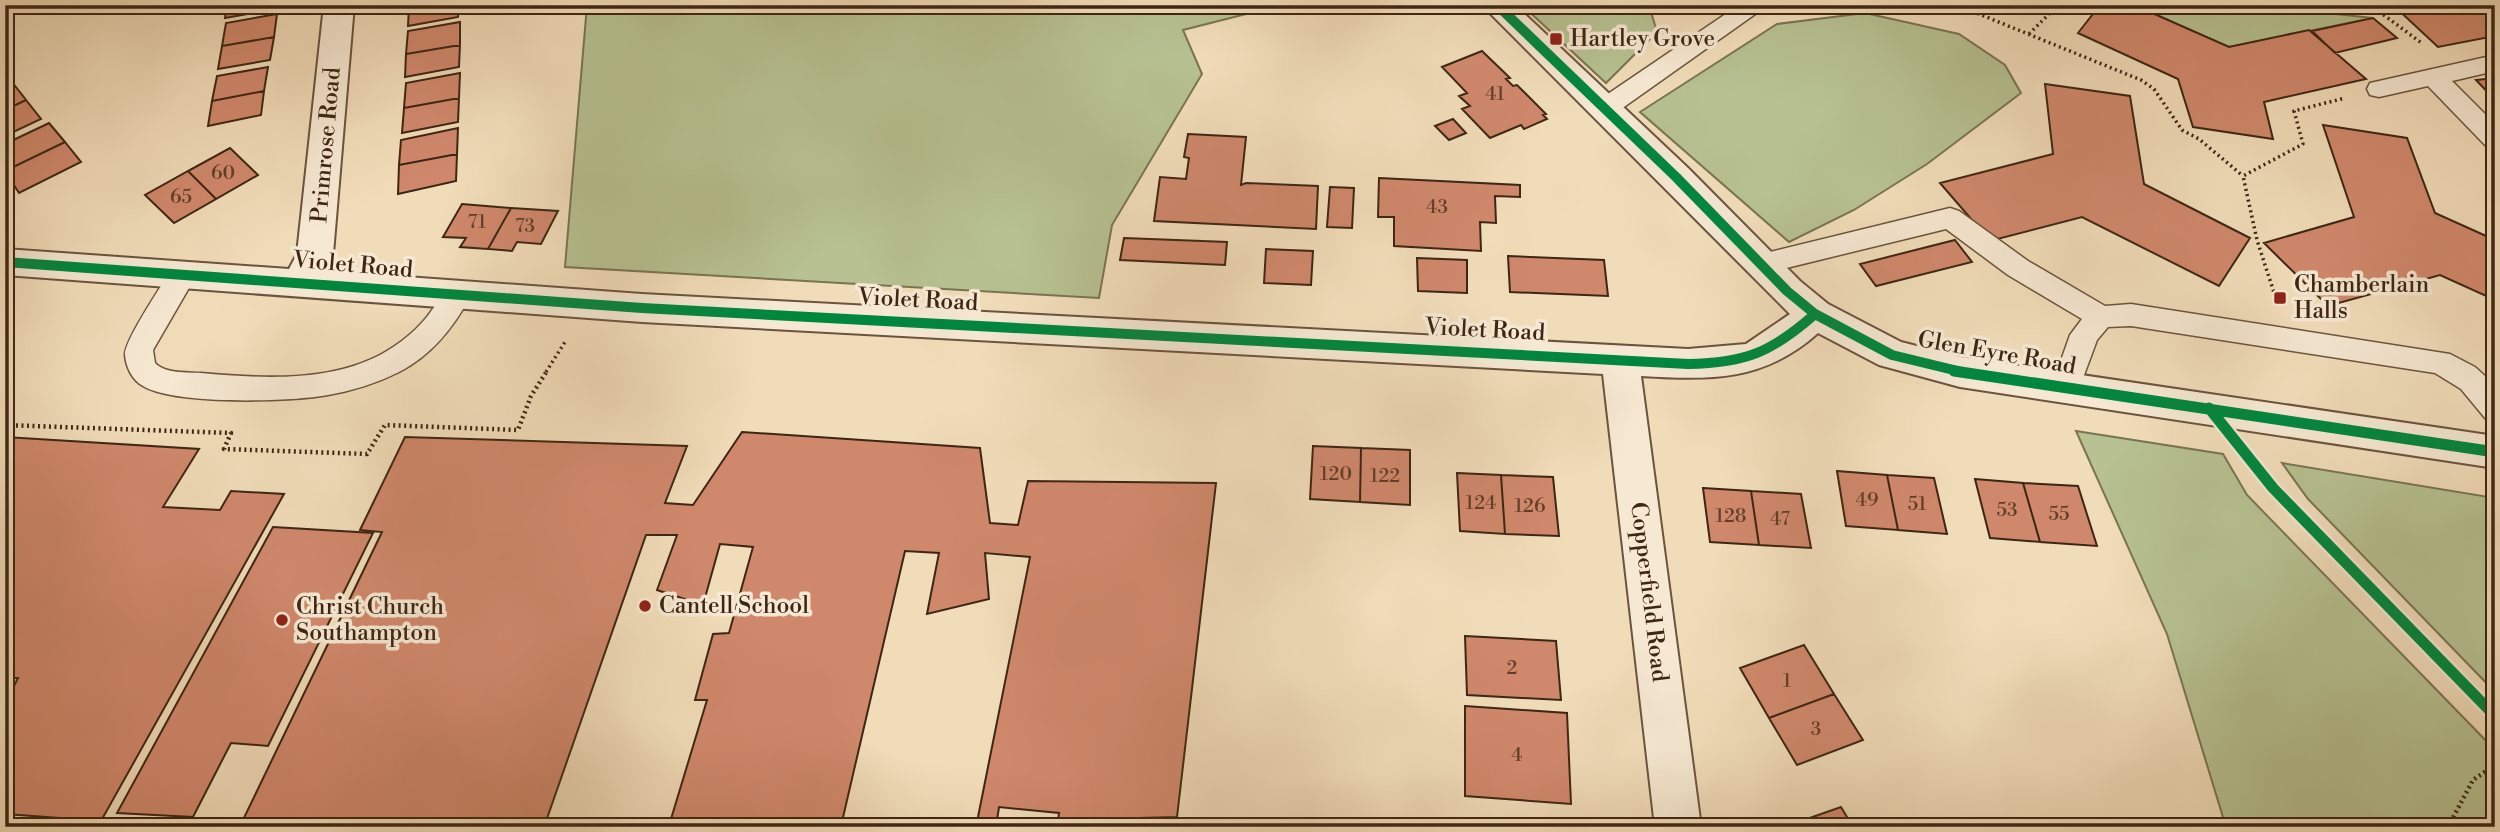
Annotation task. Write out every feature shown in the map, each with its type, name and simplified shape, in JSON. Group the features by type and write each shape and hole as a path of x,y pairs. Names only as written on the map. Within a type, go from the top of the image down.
{"street":[{"name":"Primrose Road","path":"301,281 315,254 339,5"},
{"name":"Glen Eyre Road","path":"1497,5 1815,314 1866,343 1921,365 2495,452"},
{"name":"Violet Road","path":"5,262 301,281 589,304 1620,358 1688,364 1746,361 1773,349 1815,314"},
{"name":"Copperfield Road","path":"1620,358 1678,827"}],"lane":[{"path":"1605,108 1756,5"},
{"path":"2379,89 2495,63"},
{"path":"2443,73 2495,140"},
{"path":"1762,264 1950,218 2018,268 2101,317 2131,315 2440,362 2465,373 2485,391 2495,409"},
{"path":"183,274 139,349 139,363 146,375 159,381 286,388 339,381 384,366 417,346 438,325 457,295"},
{"path":"2067,386 2084,335 2101,317"},
{"path":"2465,373 2495,371"}],"path":[{"path":"1957,5 2141,80 2154,89 2182,130 2199,139 2242,176 2257,240 2289,337"},
{"path":"2029,34 2058,5"},
{"path":"2358,5 2377,10 2400,25 2443,73"},
{"path":"2242,176 2303,144 2294,111 2379,89"},
{"path":"5,425 232,433 225,449 367,454 385,425 518,430 531,396 589,304"},
{"path":"2448,827 2473,780 2495,765"}],"green space":[{"path":"587,5 1261,5 1262,10 1183,30 1202,74 1112,225 1099,298 565,267"},
{"path":"1522,5 1649,5 1657,32 1606,83"},
{"path":"2134,5 2252,5 2373,18 2229,47"},
{"path":"1865,13 1959,34 2005,65 2021,93 1927,164 1854,210 1789,242 1640,112 1777,24"},
{"path":"2076,431 2223,454 2247,495 2495,750 2495,827 2226,827 2167,634"},
{"path":"2282,463 2495,498 2495,692 2308,499"}],"building":[{"path":"227,5 276,5 276,9 225,18"},
{"path":"409,5 458,5 458,17 408,26"},
{"path":"2100,5 2134,5 2229,47 2309,30 2366,79 2264,102 2273,139 2193,127 2178,79 2078,33"},
{"path":"2393,5 2495,5 2495,36 2438,47"},
{"path":"277,14 274,37 222,46 226,23"},
{"path":"2373,18 2397,38 2335,53 2312,31"},
{"path":"460,22 460,45 406,54 408,31"},
{"path":"274,37 270,60 218,69 222,46"},
{"path":"460,45 459,67 405,77 406,54"},
{"path":"1482,51 1510,78 1506,79 1513,86 1517,85 1546,114 1543,115 1547,119 1524,129 1521,125 1490,138 1462,109 1470,106 1459,96 1467,93 1442,67"},
{"path":"268,67 264,91 212,101 217,76"},
{"path":"460,73 459,98 404,108 406,83"},
{"path":"2495,78 2495,100 2476,80"},
{"path":"12,82 26,100 5,110 5,85"},
{"path":"2045,84 2130,96 2144,184 2250,238 2219,286 2082,217 1990,241 1940,183 2053,154"},
{"path":"264,91 261,115 208,126 212,101"},
{"path":"459,98 458,122 402,133 404,108"},
{"path":"26,100 41,119 5,136 5,110"},
{"path":"1453,119 1466,133 1449,140 1435,126"},
{"path":"49,123 65,142 5,171 5,144"},
{"path":"2323,125 2407,138 2435,213 2495,240 2495,300 2440,275 2328,306 2264,243 2354,217"},
{"path":"458,128 457,154 399,165 401,140"},
{"path":"1188,134 1246,137 1241,185 1318,186 1316,229 1154,221 1160,177 1186,179 1189,158 1184,157"},
{"path":"65,142 81,162 19,193 5,171"},
{"path":"230,148 258,175 216,199 188,171"},
{"path":"457,154 456,181 398,194 399,165"},
{"path":"188,171 216,199 174,223 145,195"},
{"path":"1379,178 1520,185 1520,197 1495,196 1496,223 1480,222 1481,251 1394,246 1394,217 1378,217"},
{"path":"1330,187 1354,188 1352,228 1327,227"},
{"path":"462,204 511,208 488,249 460,247 466,238 443,237"},
{"path":"511,208 558,211 541,244 517,242 512,251 488,249"},
{"path":"1124,238 1227,242 1225,265 1120,260"},
{"path":"1955,240 1972,262 1876,286 1860,264"},
{"path":"1266,249 1313,251 1311,285 1264,283"},
{"path":"1508,256 1604,260 1608,296 1510,292"},
{"path":"1417,258 1467,260 1467,293 1418,291"},
{"path":"742,432 980,448 990,523 1018,525 1028,481 1216,483 1177,817 1139,818 1139,827 1057,827 1059,813 999,807 996,827 976,827 1030,557 985,553 989,599 927,614 939,553 905,551 841,826 693,827 695,822 671,819 707,700 695,700 713,634 729,633 753,547 720,544 703,605 657,590 677,535 646,535 544,827 241,824 382,532 360,530 405,437 687,446 665,503 693,505"},
{"path":"5,437 199,449 163,507 220,510 231,491 284,494 101,821 5,814 5,690 12,690 18,678 5,678"},
{"path":"1313,446 1361,448 1360,502 1310,499"},
{"path":"1361,448 1410,450 1410,505 1360,502"},
{"path":"1837,471 1887,475 1898,530 1846,526"},
{"path":"1457,473 1501,475 1505,534 1460,531"},
{"path":"1501,475 1553,477 1559,536 1505,534"},
{"path":"1887,475 1934,478 1947,534 1898,530"},
{"path":"1975,479 2023,483 2040,542 1990,538"},
{"path":"2023,483 2078,486 2097,546 2040,542"},
{"path":"1703,488 1751,491 1759,545 1710,542"},
{"path":"1751,491 1801,494 1811,548 1759,545"},
{"path":"273,527 373,533 268,746 231,743 193,817 117,813"},
{"path":"1465,636 1556,641 1561,700 1467,695"},
{"path":"1804,645 1834,694 1769,718 1740,668"},
{"path":"1834,694 1863,740 1797,765 1769,718"},
{"path":"1465,706 1567,713 1571,804 1465,796"},
{"path":"1841,807 1853,827 1784,827"}],"cycle path":[{"path":"1497,5 1676,177 1787,291 1815,314 1892,355 1960,372 2495,452"},
{"path":"5,262 642,308 1688,364 1728,362 1758,355 1784,340 1815,314"},
{"path":"2209,408 2273,488 2495,716"}],"place":[{"name":"Hartley Grove","path":"1556,39"},
{"name":"Chamberlain Halls","path":"2280,298"},
{"name":"Cantell School","path":"645,606"},
{"name":"Christ Church Southampton","path":"282,620"}]}
